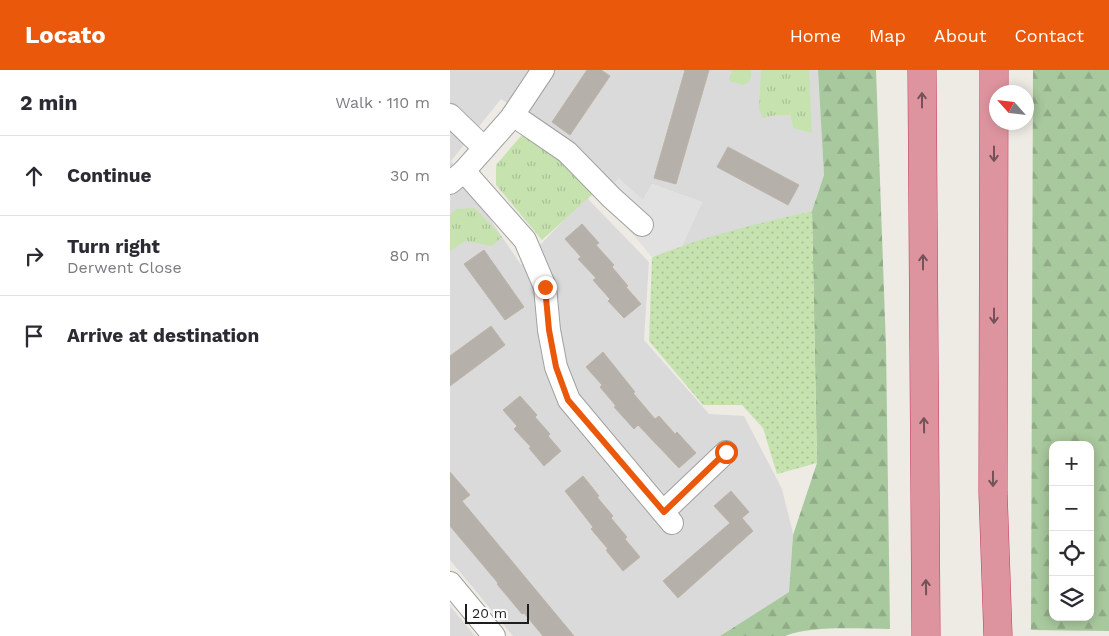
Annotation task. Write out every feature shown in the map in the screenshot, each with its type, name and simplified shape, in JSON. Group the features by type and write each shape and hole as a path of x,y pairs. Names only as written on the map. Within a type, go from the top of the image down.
{"highway":[{"path":"922,70 926,636"},
{"path":"994,70 993,492 998,636"}],"street":[{"path":"543,70 513,115 457,177 525,240 545,287 549,330 556,367 568,400 668,517 726,452"},
{"path":"450,115 484,148"},
{"path":"513,115 567,152 612,198 642,225"},
{"path":"450,582 494,636"}],"shaded area":[{"path":"450,70 818,70 824,175 812,211 682,246 702,202 652,184 643,200 608,189 576,150 501,99 451,161 521,265 586,197 649,262 644,340 709,414 744,416 782,489 793,533 789,592 720,636 513,636 450,560"},
{"path":"619,178 643,200 652,184 702,202 682,246 652,257 599,194 608,189"},
{"path":"450,606 475,636 450,636"}],"green space":[{"path":"732,70 751,70 751,77 748,83 743,85 729,81"},
{"path":"761,70 809,70 812,133 793,128 791,115 776,115 763,118 759,109"},
{"path":"818,70 876,70 886,347 890,629 822,629 785,636 720,636 789,592 793,535 817,463 812,211 824,175"},
{"path":"1033,70 1109,70 1109,631 1031,630"},
{"path":"531,135 561,156 594,193 542,240 496,185 496,165 521,136"},
{"path":"475,208 502,237 492,246 465,241 450,251 450,215 456,209"},
{"path":"812,211 817,463 777,474 763,428 742,405 703,405 649,341 652,257 731,231"}],"building":[{"path":"587,70 601,70 610,76 570,135 552,122"},
{"path":"685,70 709,70 676,184 654,178"},
{"path":"728,147 799,185 788,205 717,167"},
{"path":"582,224 599,243 596,245 614,265 612,267 641,304 624,318 608,301 610,299 593,280 596,278 578,259 581,257 565,239"},
{"path":"484,250 524,307 505,320 464,264"},
{"path":"491,326 505,345 450,386 450,356"},
{"path":"603,352 655,419 659,416 696,453 679,468 638,425 634,429 614,407 616,406 600,387 602,385 586,367"},
{"path":"520,396 537,415 535,417 550,434 548,436 561,451 544,466 529,448 531,447 514,429 517,426 503,410"},
{"path":"450,472 470,495 462,501 574,636 543,636 524,613 522,614 450,526"},
{"path":"583,476 613,516 611,518 627,537 625,539 640,557 623,571 591,529 593,527 565,491"},
{"path":"731,491 749,512 742,518 753,531 678,598 663,581 730,523 714,506"}],"route":[{"path":"545,287 549,330 556,367 568,400 664,512 726,452"}]}
